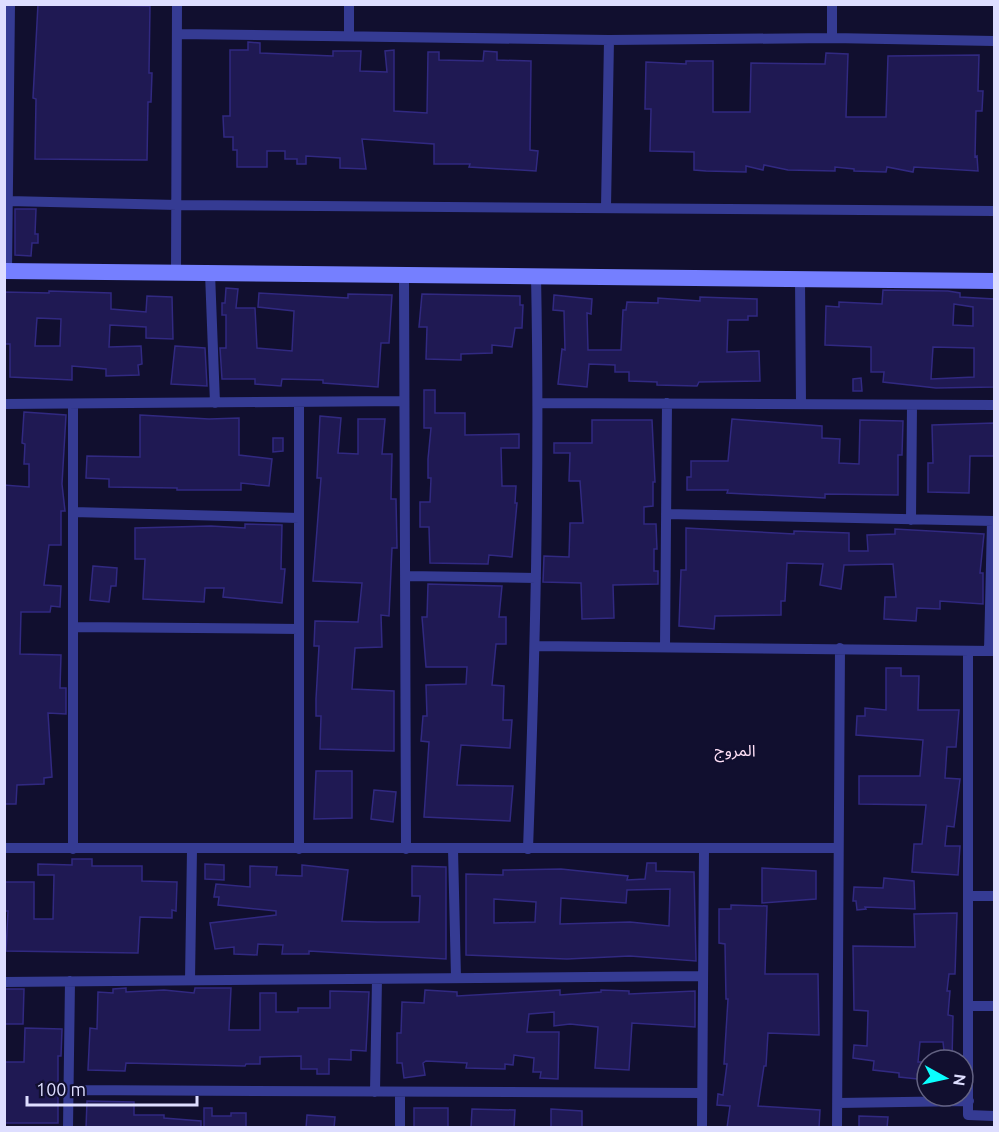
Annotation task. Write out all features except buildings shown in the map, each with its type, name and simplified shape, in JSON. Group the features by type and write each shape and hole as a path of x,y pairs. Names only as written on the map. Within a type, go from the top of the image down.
{"street":[{"path":"10,4 6,271 994,281"},
{"path":"176,273 177,4"},
{"path":"349,4 349,36"},
{"path":"832,4 832,38"},
{"path":"177,34 609,40 832,38 994,41"},
{"path":"606,207 609,40"},
{"path":"8,201 177,205 994,211"},
{"path":"210,273 215,403"},
{"path":"404,274 406,849"},
{"path":"528,849 535,646 539,403 536,276"},
{"path":"800,279 801,404"},
{"path":"4,404 404,401"},
{"path":"299,402 299,849"},
{"path":"539,403 994,405"},
{"path":"665,647 667,403"},
{"path":"73,404 73,849"},
{"path":"911,520 912,405"},
{"path":"73,512 299,518"},
{"path":"535,646 992,651 993,521 666,514"},
{"path":"405,576 536,578"},
{"path":"73,627 299,629"},
{"path":"837,1128 840,648"},
{"path":"968,651 969,1048"},
{"path":"4,848 837,848"},
{"path":"190,980 192,849"},
{"path":"453,849 456,978"},
{"path":"702,1128 704,849"},
{"path":"970,896 994,896"},
{"path":"4,982 703,976"},
{"path":"375,1092 377,979"},
{"path":"68,1128 70,981"},
{"path":"969,1006 994,1006"},
{"path":"69,1090 702,1093"},
{"path":"399,1092 400,1128"},
{"path":"838,1103 915,1102"},
{"path":"969,1108 969,1115 994,1116"}],"district":[{"name":"المروج","path":"735,750"}]}
